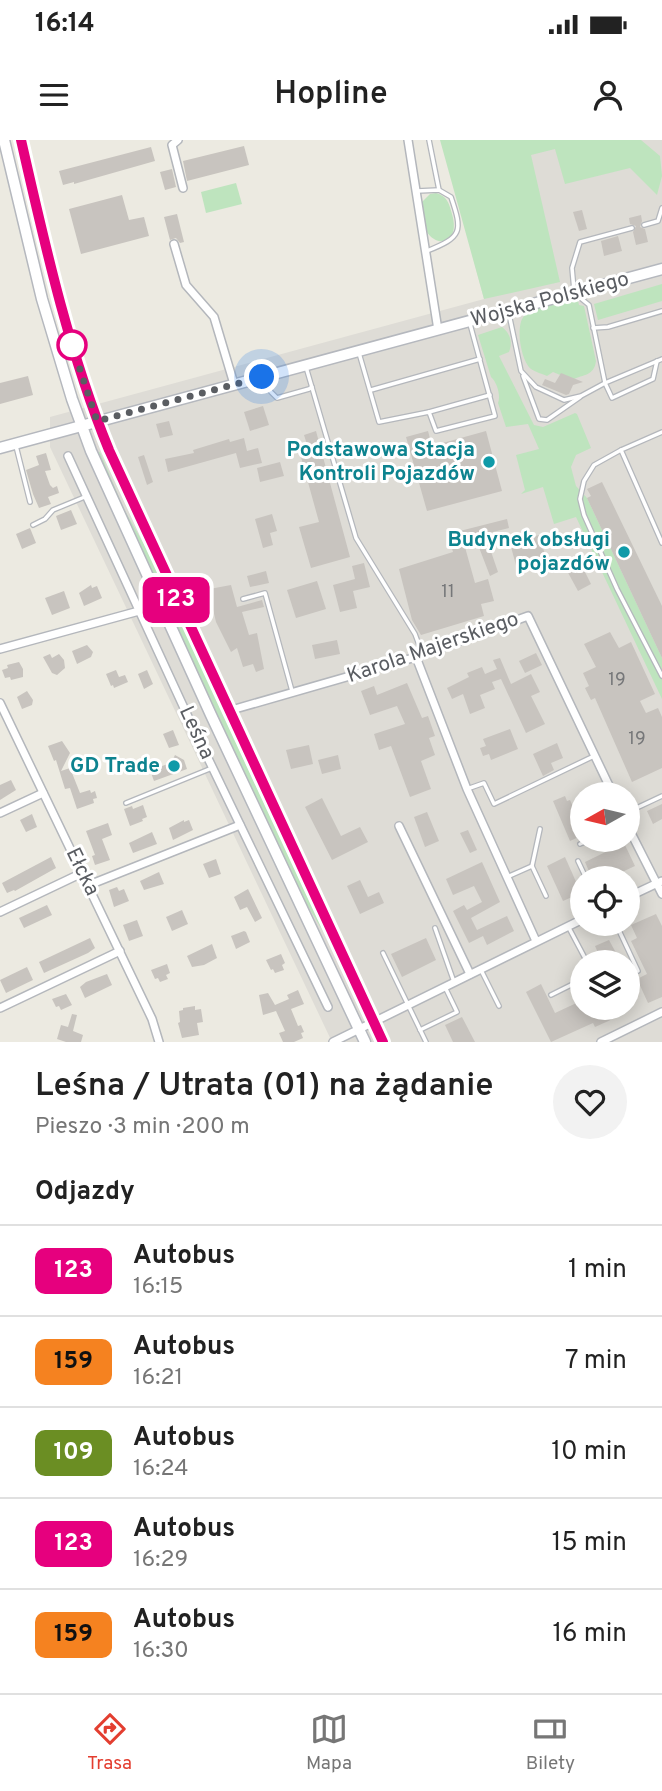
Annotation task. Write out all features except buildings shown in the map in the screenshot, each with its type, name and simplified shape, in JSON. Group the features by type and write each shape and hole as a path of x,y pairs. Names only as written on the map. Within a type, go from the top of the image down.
{"main road":[{"name":"Leśna","path":"4,140 42,299 82,426 105,484 365,1042"},
{"name":"Leśna","path":"21,140 58,297 97,421 124,487 383,1042"},
{"name":"Wojska Polskiego","path":"0,448 662,269"}],"street":[{"path":"178,140 172,145 183,188"},
{"path":"410,141 415,192 438,330"},
{"path":"174,244 186,285 214,317 234,384"},
{"name":"Leśna","path":"68,456 328,1007"},
{"path":"0,649 139,611"},
{"name":"Karola Majerskiego","path":"228,711 419,656 528,616 607,782"},
{"path":"419,656 467,789 536,941"},
{"name":"Ełcka","path":"0,703 152,1019 159,1042"},
{"path":"0,727 9,723"},
{"path":"0,813 43,793"},
{"path":"89,885 240,825"},
{"path":"399,826 470,974"},
{"path":"640,848 659,882 662,894"},
{"path":"0,912 82,873"},
{"path":"640,891 659,882"},
{"path":"333,1042 568,926"},
{"path":"0,1008 120,951"},
{"path":"601,1042 662,1012"}],"lane":[{"path":"429,140 439,190"},
{"path":"415,192 439,190 451,197 459,220 459,231 452,240 425,252"},
{"path":"643,225 660,223 662,208"},
{"path":"632,228 580,242 572,268 572,281 575,293 589,305 605,383 612,398 653,380 659,360"},
{"path":"508,310 521,370 540,419 547,420 605,383 659,360"},
{"path":"593,328 608,327 662,312"},
{"path":"429,412 436,431 495,416 469,321"},
{"path":"359,351 379,422 429,412 490,395"},
{"path":"370,390 480,359"},
{"path":"306,365 356,538 415,634 419,656"},
{"path":"521,370 536,387 564,400 581,396"},
{"path":"262,377 277,398 312,387"},
{"path":"662,432 621,450 594,466 584,481 580,499 584,515 617,589 662,676"},
{"path":"15,444 30,502"},
{"path":"621,450 662,543"},
{"path":"33,525 45,519 53,510 86,496"},
{"path":"243,599 265,593 292,693"},
{"path":"467,789 484,783 494,804 595,756"},
{"path":"126,803 213,768"},
{"path":"640,806 662,796"},
{"path":"540,829 532,866 546,896"},
{"path":"578,861 580,866"},
{"path":"507,877 532,866"},
{"path":"568,926 581,950"},
{"path":"435,928 454,982"},
{"path":"383,953 426,1042"},
{"path":"480,968 499,1006"},
{"path":"551,995 570,986"},
{"path":"420,1030 457,1012 445,987"}],"shaded area":[{"path":"442,140 662,140 662,1042 332,1042 50,447 50,417 484,299"}],"green space":[{"path":"440,140 641,140 660,156 662,176 657,195 630,168 565,184 555,149 531,155 560,282 484,299"},
{"path":"236,183 242,204 206,213 201,192"},
{"path":"436,193 447,200 452,214 454,227 446,241 432,237 425,229 422,218 422,202 430,194"},
{"path":"662,284 662,301 598,320 594,304"},
{"path":"578,301 579,305 584,306 595,366 588,374 572,380 553,372 547,376 533,370 524,359 520,343 521,321 528,313 540,308"},
{"path":"502,327 509,335 511,345 509,352 499,356 534,425 543,427 577,414 591,448 576,455 571,467 576,486 587,498 662,658 662,699 576,517 554,524 543,487 521,494 525,490 516,455 539,449 528,424 506,427 498,403 498,389 491,377 478,335"},
{"path":"100,452 124,509 150,555 261,797 357,995 355,997 324,933 300,893 252,792 97,453"}],"bus line":[{"name":"123","path":"21,140 58,297 88,394 109,450 383,1042"}],"place":[{"name":"Podstawowa Stacja Kontroli Pojazdów","path":"489,462"},
{"name":"Budynek obsługi pojazdów","path":"624,552"},
{"name":"GD Trade","path":"174,766"}],"route":[{"path":"72,345 97,421 262,377"}]}
